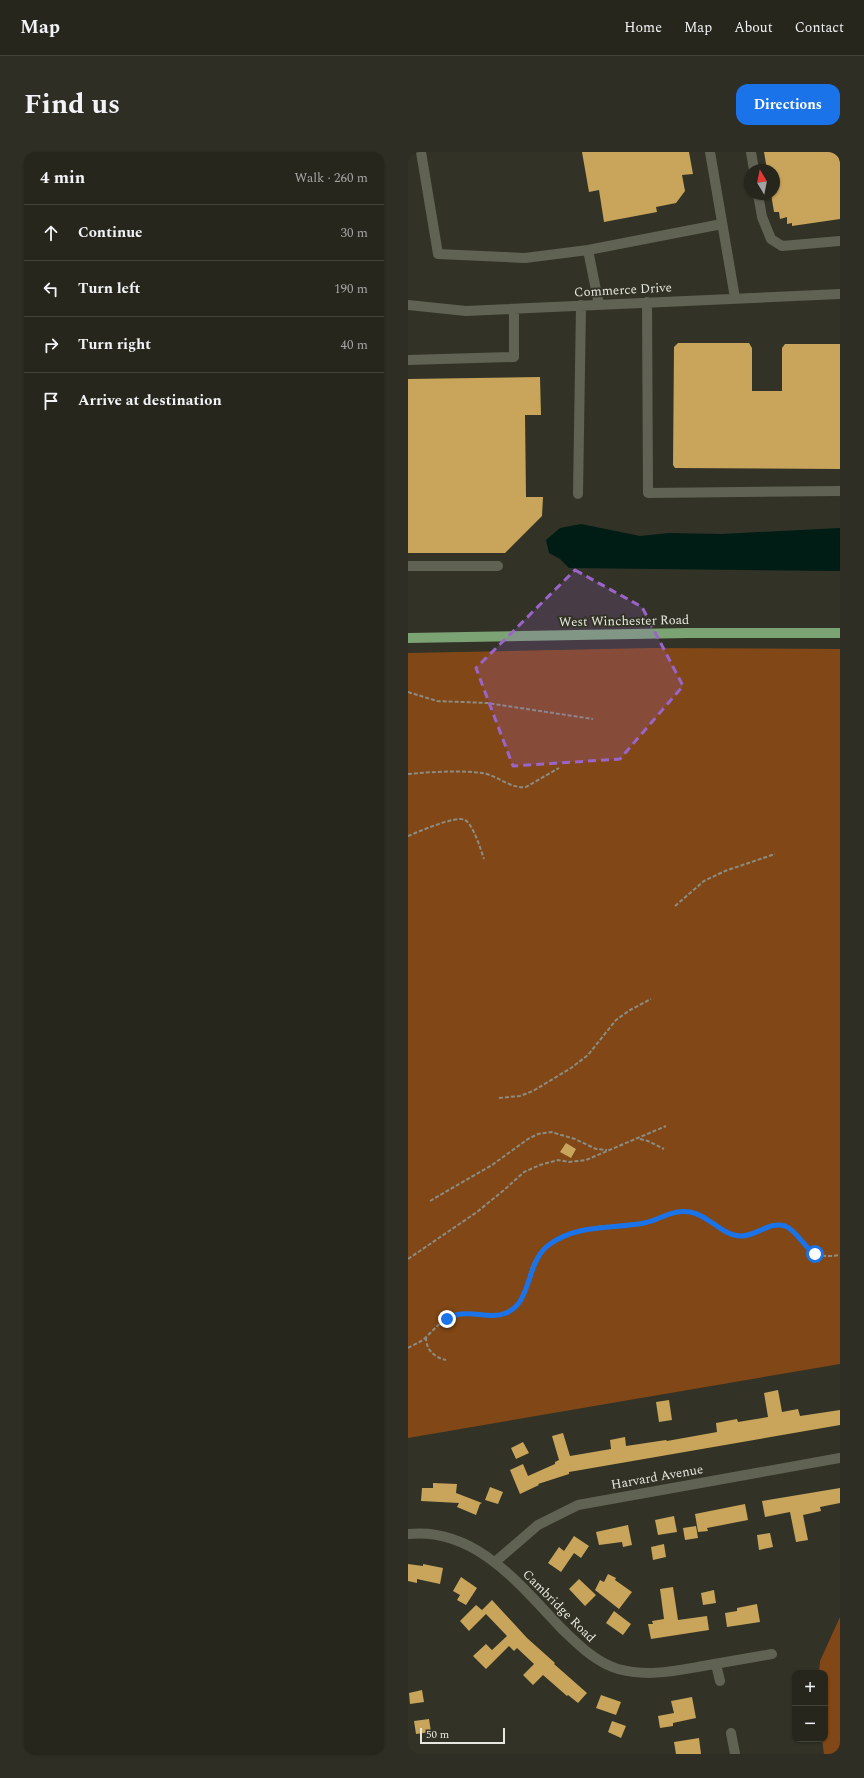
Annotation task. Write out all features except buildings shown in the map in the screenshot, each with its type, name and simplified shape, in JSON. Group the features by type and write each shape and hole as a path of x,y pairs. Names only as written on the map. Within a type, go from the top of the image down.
{"main road":[{"name":"West Winchester Road","path":"408,638 686,633 840,633"}],"street":[{"path":"421,152 438,254 525,258 588,250 722,224"},
{"path":"710,152 735,298"},
{"path":"751,152 753,164"},
{"path":"759,200 762,217 771,239 782,246 840,241"},
{"path":"588,250 599,305"},
{"name":"Commerce Drive","path":"408,305 466,311 840,294"},
{"path":"647,302 648,493 840,491"},
{"path":"578,494 581,305"},
{"path":"408,360 514,358 514,309"},
{"path":"408,566 498,566"},
{"name":"Harvard Avenue","path":"495,1562 538,1525 578,1505 840,1458"},
{"name":"Cambridge Road","path":"408,1534 440,1536 463,1542 483,1553 495,1562 581,1647 596,1659 617,1668 646,1673 659,1673 772,1654"},
{"path":"716,1664 720,1681"},
{"path":"731,1733 735,1754"}],"path":[{"path":"408,692 437,701 487,703 593,719"},
{"path":"408,774 461,772 483,773 494,776 520,788 526,787 558,768"},
{"path":"408,836 458,818 470,824 484,859"},
{"path":"675,906 704,881 725,871 775,854"},
{"path":"498,1098 520,1096 533,1091 571,1068 588,1055 616,1020 630,1010 651,999"},
{"path":"408,1260 477,1212 524,1172 540,1165 558,1160 569,1162 586,1160 666,1126"},
{"path":"430,1201 492,1166 528,1139 538,1134 550,1132 574,1139 596,1149 610,1150"},
{"path":"638,1139 648,1141 664,1149"},
{"path":"408,1348 426,1337 436,1325 455,1315 499,1315 507,1313 517,1305 523,1295 534,1262 544,1249 558,1239 590,1228 645,1223 672,1212 690,1212 703,1217 732,1235 741,1236 758,1232 774,1225 782,1225 792,1230 809,1250 815,1254 822,1257 840,1255"},
{"path":"426,1337 426,1343 436,1358 446,1360"}],"highlighted area":[{"path":"575,570 642,607 683,686 620,759 513,766 476,668"}],"shaded area":[{"path":"652,648 840,649 840,1364 408,1438 408,653"},
{"path":"840,1617 840,1754 824,1754 822,1742 828,1742 828,1670 819,1670 820,1661"}],"water":[{"path":"581,524 640,536 669,533 721,534 840,528 840,571 569,568 560,559 549,553 546,540 560,528"}],"route":[{"path":"447,1319 455,1315 462,1314 499,1315 507,1313 517,1305 523,1295 529,1282 534,1262 538,1256 550,1243 558,1239 590,1228 645,1223 672,1212 690,1212 699,1215 732,1235 749,1235 774,1225 782,1225 792,1230 809,1250 815,1254"}]}
